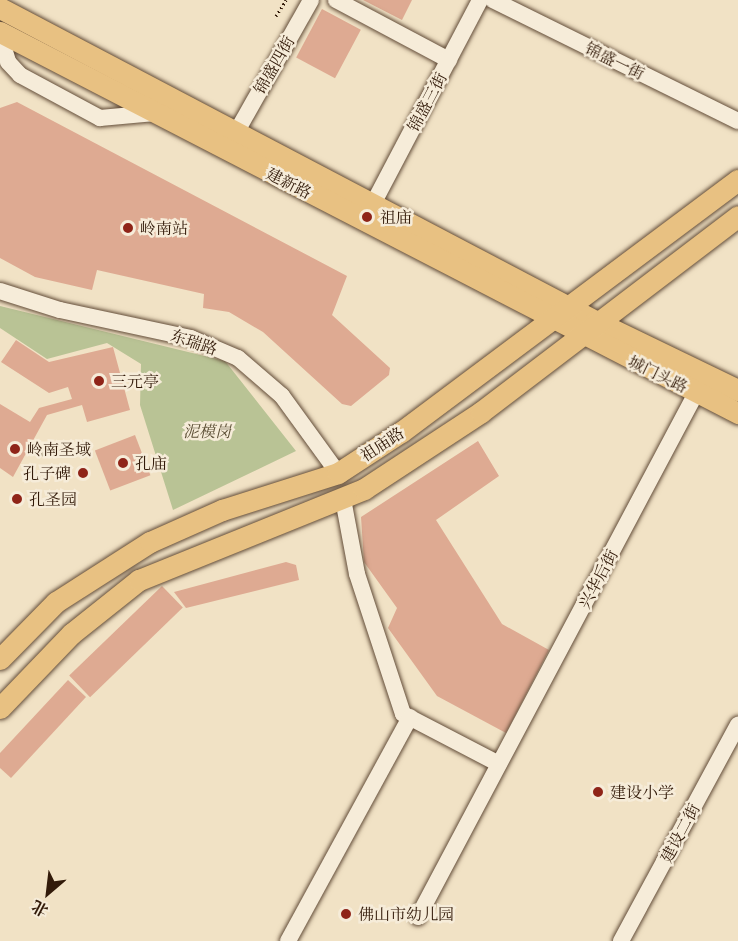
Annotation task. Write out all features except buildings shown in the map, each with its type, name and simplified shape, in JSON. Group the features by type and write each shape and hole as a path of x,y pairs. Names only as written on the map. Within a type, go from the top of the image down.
{"main road":[{"name":"建新路","path":"0,8 373,204 557,312 578,334"},
{"name":"建新路","path":"0,33 155,113 557,312"},
{"name":"祖庙路","path":"0,658 56,602 150,542 222,510 338,473 460,392 557,312 738,180"},
{"path":"595,321 738,216"},
{"name":"城门头路","path":"557,312 595,321 738,390"},
{"name":"祖庙路","path":"0,708 71,634 139,580 343,499 481,412 595,321"},
{"name":"城门头路","path":"578,334 738,413"}],"street":[{"name":"锦盛四街","path":"237,131 312,0"},
{"path":"336,0 449,60"},
{"name":"锦盛三街","path":"373,204 480,0"},
{"name":"锦盛一街","path":"493,0 738,121"},
{"path":"0,33 8,62 20,75 100,118 155,113"},
{"name":"东瑞路","path":"0,291 60,310 191,338 238,358 282,396 338,473"},
{"name":"兴华后街","path":"418,918 696,393"},
{"path":"343,499 357,574 403,714 499,764"},
{"path":"288,941 410,717"},
{"name":"建设二街","path":"621,941 738,725"}],"path":[{"path":"276,16 286,0"}],"green space":[{"name":"泥模岗","path":"0,306 225,361 296,451 173,510 140,405 141,364 107,343 47,359 0,328"}],"place":[{"name":"祖庙","path":"367,217"},
{"name":"岭南站","path":"128,228"},
{"name":"三元亭","path":"99,381"},
{"name":"岭南圣域","path":"15,449"},
{"name":"孔庙","path":"123,463"},
{"name":"孔子碑","path":"83,473"},
{"name":"孔圣园","path":"17,499"},
{"name":"建设小学","path":"598,792"},
{"name":"佛山市幼儿园","path":"346,914"}]}
